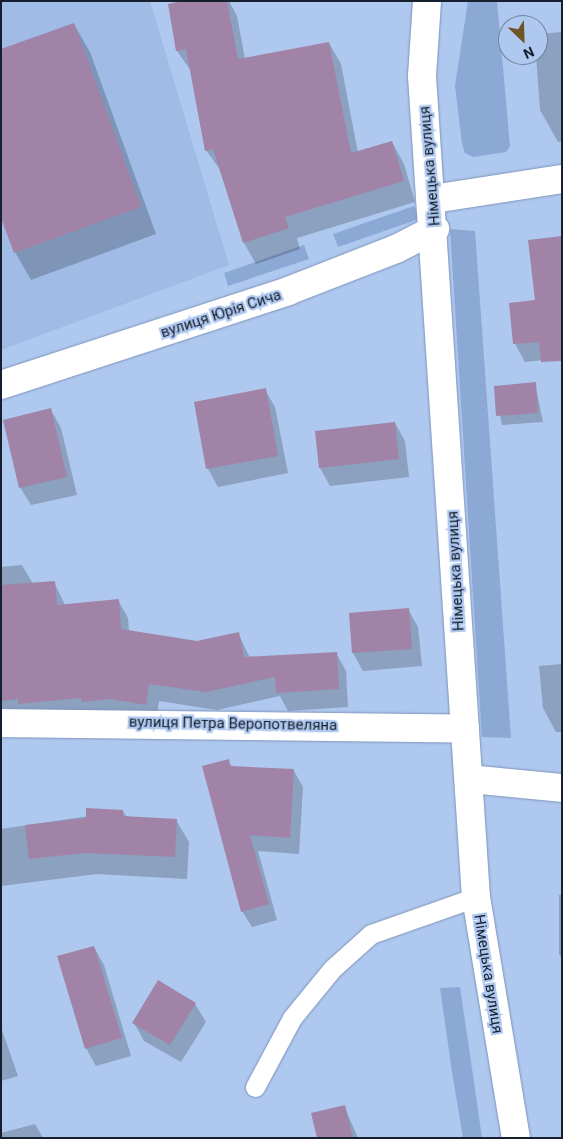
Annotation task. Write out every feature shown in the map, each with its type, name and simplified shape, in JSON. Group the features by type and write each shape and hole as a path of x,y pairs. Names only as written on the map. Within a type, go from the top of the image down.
{"street":[{"name":"Німецька вулиця","path":"427,1 422,76 436,229 476,897 516,1138"},
{"path":"433,199 562,179"},
{"name":"вулиця Юрія Сича","path":"1,385 288,292 396,249 436,229"},
{"name":"вулиця Петра Веропотвеляна","path":"1,723 465,729"},
{"path":"469,779 562,788"}],"lane":[{"path":"255,1087 292,1018 332,969 371,934 476,897"}],"shaded area":[{"path":"1,1 150,1 229,265 1,350"},
{"path":"468,1 497,1 498,65 503,65 510,146 506,152 473,157 465,153 462,144 455,86"},
{"path":"414,206 419,219 338,247 333,234"},
{"path":"450,229 475,231 511,738 482,737"},
{"path":"304,245 309,259 228,286 224,273"},
{"path":"460,987 482,1138 463,1138 452,1072 440,988"}],"building":[{"path":"183,1 227,1 238,59 329,42 351,153 392,141 404,181 285,217 289,228 243,243 213,149 205,151 186,49 176,51 168,4"},
{"path":"74,23 141,207 14,253 1,218 1,49"},
{"path":"562,236 562,361 541,362 539,342 513,344 509,303 535,300 528,240"},
{"path":"536,382 538,413 496,416 494,386"},
{"path":"266,388 278,456 206,469 194,402"},
{"path":"51,408 67,477 19,488 3,420"},
{"path":"395,422 399,459 319,468 315,431"},
{"path":"55,581 57,605 119,599 121,629 197,641 239,632 244,657 337,652 339,689 276,693 275,677 206,692 149,684 146,705 111,699 82,702 81,698 18,704 18,699 1,701 1,585"},
{"path":"409,608 412,649 352,653 349,613"},
{"path":"229,759 230,766 294,769 290,838 250,835 269,904 241,912 202,766"},
{"path":"86,808 123,810 123,816 177,819 175,857 84,853 29,859 25,825 86,818"},
{"path":"94,946 122,1038 85,1049 57,956"},
{"path":"158,980 196,1003 170,1045 132,1023"},
{"path":"345,1105 353,1138 317,1138 311,1113"}]}
